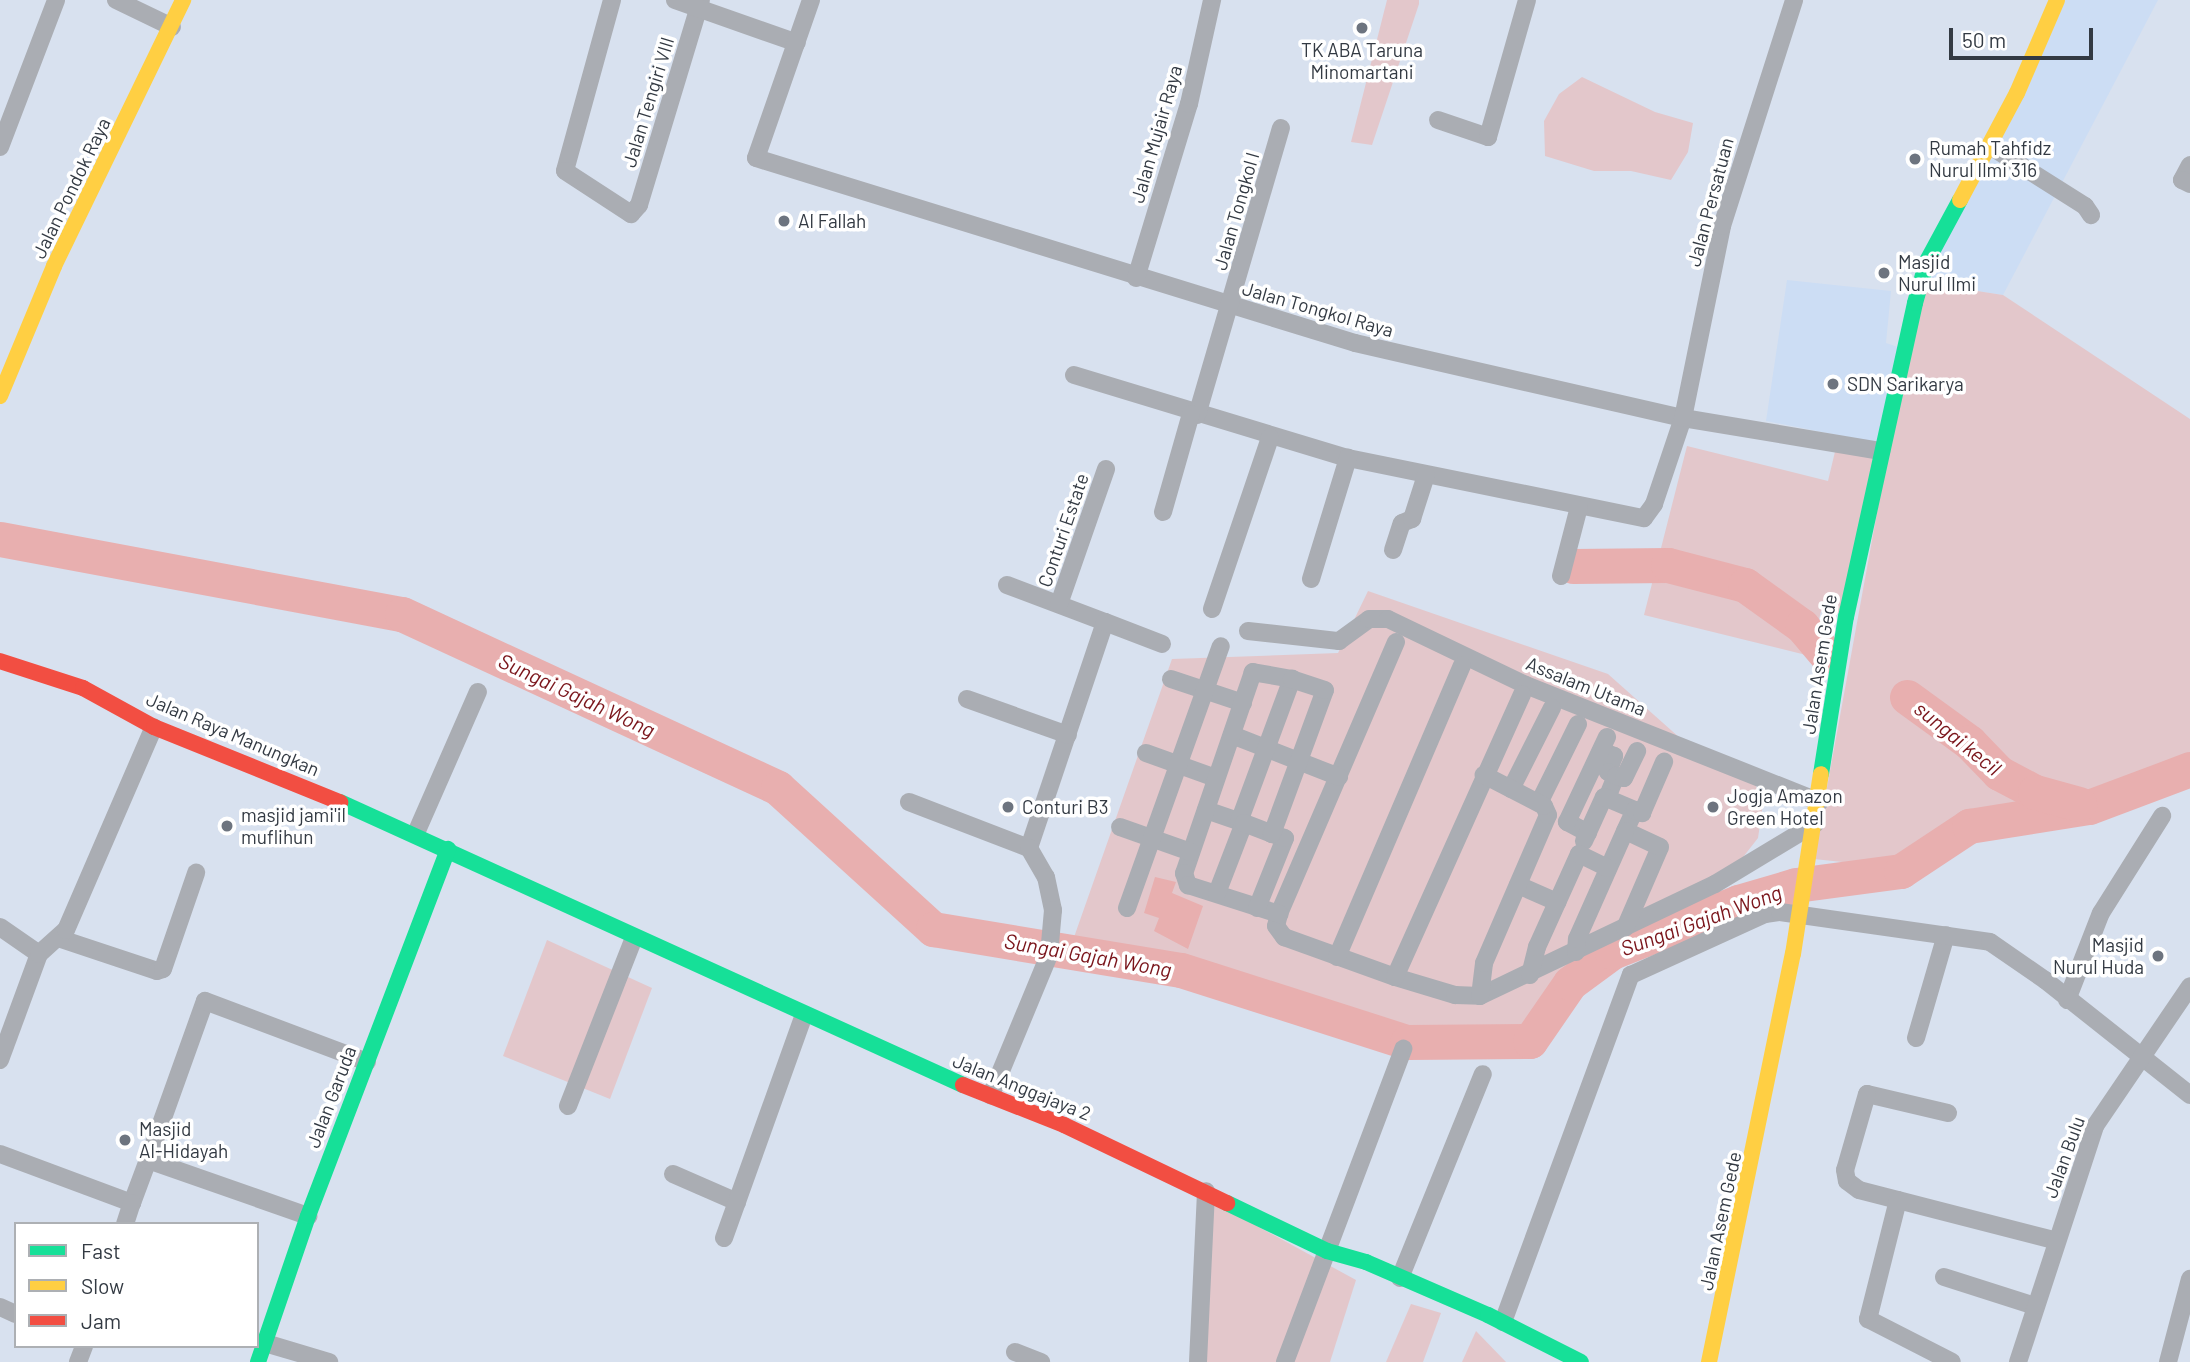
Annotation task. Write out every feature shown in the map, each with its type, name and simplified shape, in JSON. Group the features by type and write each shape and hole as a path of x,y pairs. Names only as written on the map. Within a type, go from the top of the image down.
{"street":[{"path":"0,147 56,0"},
{"path":"116,0 172,27"},
{"name":"Jalan Pondok Raya","path":"0,396 54,266 183,0"},
{"name":"Jalan Tengiri VIII","path":"612,0 565,171 631,214 639,205 700,4"},
{"path":"675,0 700,4 797,43 811,0"},
{"name":"Jalan Mujair Raya","path":"1136,278 1189,104 1212,0"},
{"path":"1438,120 1488,137 1527,0"},
{"name":"Jalan Persatuan","path":"1579,507 1644,518 1654,504 1683,418 1724,220 1794,0"},
{"name":"Jalan Asem Gede","path":"1709,1362 1734,1259 1800,917 1820,802 1846,617 1881,451 1927,261 1990,146 2057,0"},
{"name":"Jalan Tongkol Raya","path":"797,43 756,158 1136,278 1355,343 1683,418 1881,451"},
{"name":"Jalan Tongkol I","path":"1163,512 1230,305 1281,128"},
{"path":"1990,146 2085,206 2091,215"},
{"path":"2190,165 2182,180 2190,184"},
{"path":"1074,375 1269,438 1348,458 1579,507 1561,576"},
{"path":"1212,608 1269,438"},
{"path":"1311,579 1348,458"},
{"name":"Conturi Estate","path":"1059,604 1106,469"},
{"path":"1393,550 1402,523 1412,519 1426,475"},
{"name":"Conturi Estate","path":"1007,585 1162,644"},
{"name":"Assalam Utama","path":"1248,631 1344,640 1369,619 1388,619 1525,685 1820,802"},
{"path":"1029,848 1105,622"},
{"path":"1396,642 1279,914 1276,926 1284,937 1395,978 1455,995 1480,996 1625,929 1815,831"},
{"path":"1127,908 1221,646"},
{"name":"Jalan Raya Manungkan","path":"0,662 83,688 154,727 416,833 448,849"},
{"path":"1338,957 1462,666"},
{"path":"1272,834 1325,690 1292,679 1254,672 1191,852 1185,882 1279,914"},
{"path":"1171,679 1242,703"},
{"path":"1217,893 1292,679"},
{"path":"416,833 478,692"},
{"path":"1395,978 1522,694"},
{"path":"967,699 1068,734"},
{"path":"1511,789 1552,708"},
{"path":"1480,996 1484,963 1518,885 1543,808 1578,724"},
{"path":"0,1059 39,954 61,939 154,727"},
{"path":"1232,735 1339,777"},
{"path":"1567,822 1604,744 1614,756 1608,772 1624,778 1637,751"},
{"path":"1146,753 1216,778"},
{"path":"1607,798 1642,813 1664,762"},
{"path":"1485,775 1588,833"},
{"path":"1530,975 1557,902 1616,776"},
{"path":"909,802 1029,848 1046,877 1054,932 1049,955 992,1095"},
{"path":"1206,810 1285,838 1257,908"},
{"path":"1576,952 1577,939 1635,810"},
{"path":"2067,1000 2101,913 2162,816"},
{"path":"1120,827 1191,852"},
{"path":"1625,831 1660,847 1625,929"},
{"name":"Jalan Anggajaya 2","path":"448,849 913,1066 992,1095 1206,1191 1327,1251 1503,1322 1581,1362"},
{"name":"Jalan Garuda","path":"258,1362 308,1216 448,849"},
{"path":"1579,854 1608,868"},
{"path":"61,939 163,969 196,873"},
{"path":"1518,885 1557,902"},
{"path":"1503,1322 1633,971 1765,914 1990,942 2190,1095"},
{"path":"0,927 39,954"},
{"path":"1916,1038 1946,935"},
{"path":"568,1106 634,937"},
{"name":"Jalan Bulu","path":"2018,1362 2095,1126 2190,986"},
{"path":"126,1222 205,1000 367,1062"},
{"path":"724,1238 804,1015"},
{"path":"1285,1362 1403,1049"},
{"path":"1399,1278 1483,1074"},
{"path":"1948,1113 1867,1094 1846,1178 1859,1190 2057,1241"},
{"path":"0,1154 132,1203"},
{"path":"148,1160 308,1216"},
{"path":"673,1174 737,1202"},
{"path":"1198,1362 1206,1191"},
{"path":"1898,1200 1868,1319 1952,1362"},
{"path":"1944,1277 2035,1306"},
{"path":"2168,1362 2190,1279"},
{"path":"265,1343 329,1362"},
{"path":"1015,1352 1041,1362"}],"shaded area":[{"path":"1387,0 1419,0 1419,4 1372,145 1351,142"},
{"path":"2063,0 2158,0 2003,295 1919,282"},
{"path":"1582,77 1655,112 1693,123 1688,152 1671,180 1631,171 1594,171 1545,156 1544,121 1559,94"},
{"name":"SDN Sarikarya","path":"1787,280 1891,291 1886,343 1901,348 1883,444 1766,421"},
{"path":"1919,282 2003,295 2190,419 2190,755 2089,807 1968,824 1899,868 1814,859"},
{"path":"1838,439 1876,453 1843,613 1821,611 1810,656 1644,615 1687,446 1828,481"},
{"path":"1368,591 1608,674 1681,739 1754,781 1763,804 1758,838 1740,861 1653,927 1612,950 1570,982 1530,1041 1407,1042 1073,940 1172,659 1338,653"},
{"path":"1155,877 1176,882 1172,893 1203,906 1188,949 1154,931 1159,918 1144,913"},
{"path":"547,940 652,988 610,1099 503,1056"},
{"path":"1202,1196 1356,1280 1330,1362 1198,1362"},
{"path":"1411,1304 1441,1313 1423,1362 1386,1362"},
{"path":"1476,1331 1506,1362 1462,1362"}],"waterway":[{"name":"Sungai Gajah Wong","path":"0,539 402,614 778,788 933,929 1181,970 1407,1042 1530,1041 1570,983 1612,952 1738,902 1796,885 1901,871 1969,826 2089,807 2190,769"},
{"name":"sungai kecil","path":"1573,566 1668,565 1745,585 1802,626 1826,655"},
{"name":"sungai kecil","path":"1907,697 1969,742 1999,773 2035,792 2079,804"}],"traffic: fast":[{"path":"1821,774 1846,617 1915,303 1927,261 1960,200"},
{"path":"340,802 963,1085"},
{"path":"258,1362 308,1216 448,849"},
{"path":"1227,1203 1327,1251 1366,1262 1488,1315 1581,1362"}],"traffic: slow":[{"path":"0,396 54,266 183,0"},
{"path":"1960,200 2017,93 2057,0"},
{"path":"1709,1362 1793,954 1821,774"}],"traffic: jam":[{"path":"0,661 83,688 154,727 340,802"},
{"path":"963,1085 1064,1125 1227,1203"}],"place":[{"name":"TK ABA Taruna Minomartani","path":"1362,28"},
{"name":"Rumah Tahfidz Nurul Ilmi 316","path":"1915,159"},
{"name":"Al Fallah","path":"784,221"},
{"name":"Masjid Nurul Ilmi","path":"1884,273"},
{"name":"SDN Sarikarya","path":"1833,384"},
{"name":"Conturi B3","path":"1008,807"},
{"name":"Jogja Amazon Green Hotel","path":"1713,807"},
{"name":"masjid jami'il muflihun","path":"227,826"},
{"name":"Masjid Nurul Huda","path":"2158,956"},
{"name":"Masjid Al-Hidayah","path":"125,1140"}]}
